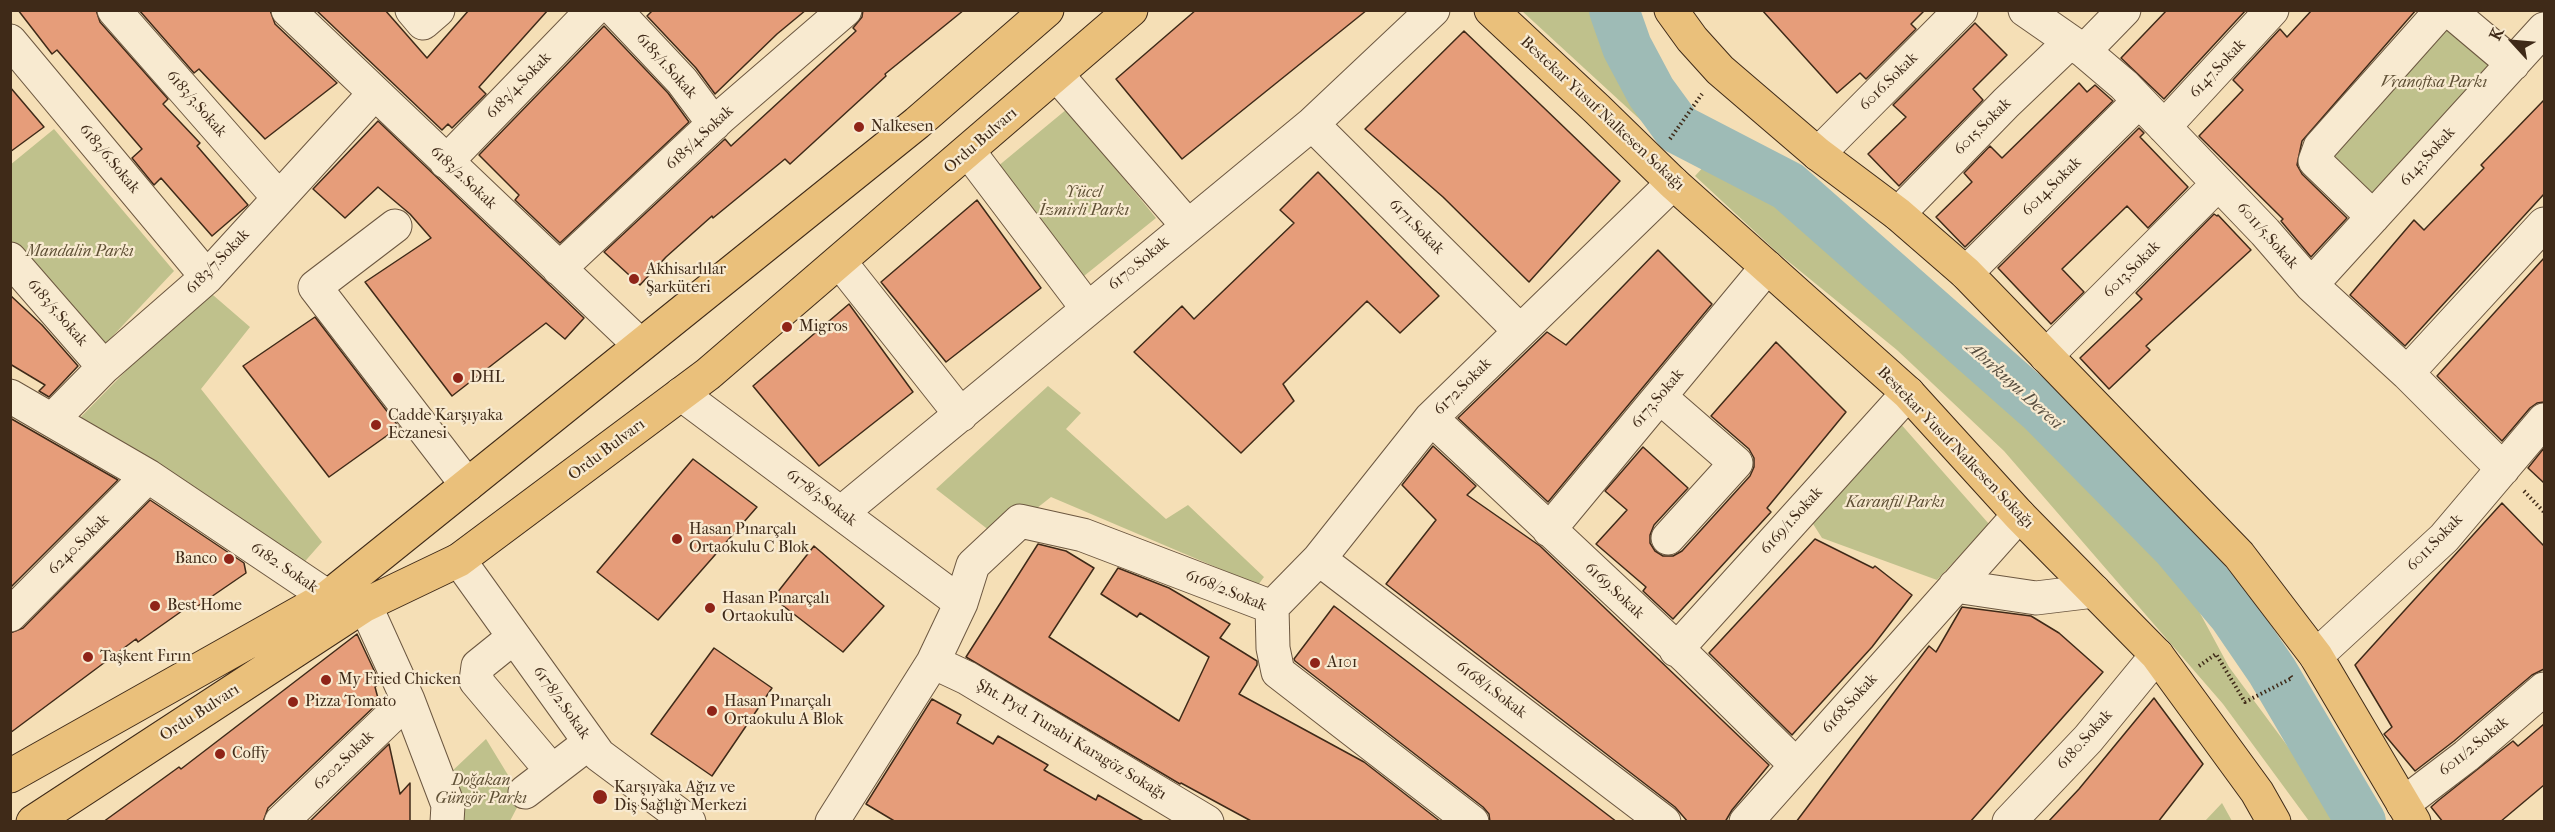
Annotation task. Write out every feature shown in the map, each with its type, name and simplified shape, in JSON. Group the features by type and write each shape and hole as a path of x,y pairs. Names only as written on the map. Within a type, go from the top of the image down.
{"main road":[{"path":"10,776 328,597 917,123 1047,10"},
{"name":"Ordu Bulvarı","path":"33,822 365,605 459,560 681,394 969,152 1131,10"},
{"name":"Bestekar Yusuf Nalkesen Sokağı","path":"1491,10 1598,109 1672,183 1908,393 2019,515 2157,655 2257,792 2274,822"},
{"path":"1671,10 1692,39 1720,70 1818,154 1898,214 1966,273 2239,555 2316,656 2409,813"}],"street":[{"name":"6183/3.Sokak","path":"114,10 279,198"},
{"name":"6183/2.Sokak","path":"288,10 640,345"},
{"path":"412,10 423,23 438,10"},
{"name":"6185/4.Sokak","path":"560,269 714,124 845,10"},
{"name":"6170.Sokak","path":"841,513 1312,124 1433,10"},
{"name":"6016.Sokak","path":"1818,154 1961,10"},
{"name":"6011/5.Sokak","path":"2025,10 2077,46 2139,101 2311,285 2408,373 2503,469"},
{"name":"6015.Sokak","path":"1898,214 2006,103 2124,10"},
{"name":"6147.Sokak","path":"2164,127 2272,10"},
{"path":"2373,217 2315,161 2320,147 2442,10"},
{"path":"2449,10 2513,64"},
{"name":"6185/1.Sokak","path":"610,11 682,81 714,124"},
{"name":"6183/4.Sokak","path":"446,162 610,11"},
{"name":"6143.Sokak","path":"2311,285 2544,29"},
{"name":"6183/6.Sokak","path":"10,41 207,277"},
{"path":"1057,75 1187,225"},
{"name":"6183/7.Sokak","path":"52,420 104,367 207,277 374,94"},
{"name":"6014.Sokak","path":"1966,273 2139,101"},
{"name":"6171.Sokak","path":"1312,124 1520,331"},
{"path":"969,152 1088,308"},
{"name":"6172.Sokak","path":"1272,608 1318,559 1431,418 1672,183"},
{"name":"6013.Sokak","path":"2046,356 2218,183"},
{"path":"2408,373 2544,224"},
{"path":"395,226 315,287 467,485"},
{"name":"6183/5.Sokak","path":"10,259 104,367"},
{"path":"840,262 961,415"},
{"name":"6173.Sokak","path":"1550,530 1767,267"},
{"name":"6169/1.Sokak","path":"1676,650 1908,393"},
{"name":"6178/3.Sokak","path":"681,394 961,603"},
{"path":"1660,397 1736,463 1668,538"},
{"name":"6182. Sokak","path":"13,402 52,420 148,476 328,597 365,605"},
{"name":"6169.Sokak","path":"1431,418 1796,765"},
{"name":"6011.Sokak","path":"2316,656 2444,538 2543,424"},
{"name":"6240.Sokak","path":"10,615 148,476"},
{"name":"6168.Sokak","path":"1746,822 2019,515"},
{"name":"6168/2.Sokak","path":"961,603 973,565 1020,521 1083,535 1272,608 1273,648 1278,672 1472,822"},
{"name":"6168/1.Sokak","path":"1318,559 1664,822"},
{"name":"6178/2.Sokak","path":"459,560 598,755 689,822"},
{"path":"1955,586 2036,598 2094,591"},
{"path":"836,820 933,662 961,603"},
{"path":"365,605 408,700 448,805 447,822"},
{"path":"514,637 477,666 476,681 551,770"},
{"name":"6180.Sokak","path":"2009,822 2088,739 2157,655"},
{"name":"Şht. Pyd. Turabi Karagöz Sokağı","path":"933,662 967,678 1207,822"},
{"name":"6011/2.Sokak","path":"2409,813 2466,756 2544,689"},
{"name":"6202.Sokak","path":"281,822 408,700"},
{"path":"525,792 551,770 590,743"}],"path":[{"path":"1674,133 1699,99"},
{"path":"2177,682 2216,654 2245,702 2292,678"}],"green space":[{"path":"1522,11 1596,11 1622,73 1666,128 1646,125"},
{"name":"Vranoftsa Parkı","path":"2442,26 2492,68 2369,200 2320,159"},
{"name":"Yücel İzmirli Parkı","path":"1067,109 1156,218 1084,276 997,167"},
{"name":"Mandalin Parkı","path":"54,129 174,271 92,358 11,264 10,165"},
{"path":"1707,163 1778,201 1875,276 1949,347 2187,589 2229,667 2343,821 2309,821 2223,704 2004,451 1897,350 1778,253 1695,176"},
{"path":"206,289 250,327 201,389 322,542 300,567 74,424"},
{"path":"1048,386 1081,413 1066,429 1166,519 1188,505 1264,577 1258,585 1051,497 999,538 936,489"},
{"name":"Karanfil Parkı","path":"1899,422 1989,524 1937,580 1822,538 1808,516"},
{"name":"Doğakan Güngör Parkı","path":"486,739 522,798 510,821 453,821 449,774"},
{"path":"2222,803 2232,821 2205,821"}],"building":[{"path":"18,10 96,10 100,22 168,99 163,104 200,143 197,146 248,205 212,236 161,178 154,185 132,158 142,149 57,50 52,54"},
{"path":"139,10 270,10 275,24 337,83 265,139 199,69 194,73"},
{"path":"316,10 385,10 427,58 469,10 548,10 479,87 486,94 452,128 448,124 442,130"},
{"path":"653,10 806,10 777,34 715,94 696,68 647,16"},
{"path":"863,10 964,10 885,74 886,76 790,164 785,159 713,218 712,216 666,257 640,285 604,252 725,139 731,146 856,31 853,28 862,17"},
{"path":"1196,10 1367,10 1182,159 1116,79"},
{"path":"1762,10 1925,10 1911,24 1916,29 1866,79 1860,73 1837,93"},
{"path":"2167,10 2246,10 2164,99 2121,58"},
{"path":"2312,10 2416,10 2302,141 2297,165 2302,174 2347,218 2311,257 2281,221 2283,219 2199,136 2243,90 2233,80 2280,29 2287,37"},
{"path":"1975,23 2007,55 1973,89 1983,100 1899,186 1868,154 1906,117 1893,105"},
{"path":"604,26 668,93 689,122 560,243 515,200 519,195 479,155"},
{"path":"1464,31 1620,181 1529,282 1443,197 1365,129"},
{"path":"2079,83 2087,92 2095,85 2113,101 1965,247 1936,217 1972,182 1964,173 1990,146 2002,158"},
{"path":"10,87 44,127 10,152"},
{"path":"2544,100 2544,194 2405,346 2350,295 2414,220 2424,230 2484,168 2481,165"},
{"path":"378,121 584,318 565,339 546,323 452,396 365,282 431,238 410,214 378,187 345,218 313,189"},
{"path":"2139,128 2144,133 2140,137 2188,187 2148,228 2127,206 2062,269 2084,292 2051,324 1998,268"},
{"path":"1318,172 1439,296 1400,333 1367,301 1283,384 1294,401 1241,453 1134,352 1182,306 1194,319 1294,223 1280,210"},
{"path":"977,200 1041,288 946,362 881,282"},
{"path":"2214,214 2218,215 2251,250 2146,346 2150,350 2109,389 2080,358 2142,299 2136,293"},
{"path":"1658,250 1712,304 1548,502 1458,418 1547,332 1566,345"},
{"path":"2544,258 2544,402 2537,403 2530,408 2502,441 2437,376"},
{"path":"10,295 42,325 78,366 49,397 39,391 45,385 10,364"},
{"path":"849,304 913,392 819,466 753,386"},
{"path":"315,317 399,427 329,477 243,366"},
{"path":"1776,342 1846,412 1767,508 1771,512 1673,619 1643,591 1646,587 1596,544 1627,510 1605,491 1643,447 1688,488 1654,525 1650,535 1650,543 1655,551 1663,556 1673,556 1682,551 1750,476 1754,467 1754,458 1749,449 1711,416"},
{"path":"10,418 118,480 10,588"},
{"path":"1433,446 1476,486 1467,495 1540,546 1769,765 1725,822 1688,822 1675,807 1386,584 1436,520 1402,485"},
{"path":"2544,448 2544,483 2528,468"},
{"name":"Hasan Pınarçalı Ortaokulu C Blok","path":"693,459 757,507 658,620 597,572"},
{"path":"150,500 244,563 246,573 192,610 189,606 138,642 136,639 10,733 10,633 23,628"},
{"path":"2502,503 2544,546 2544,669 2532,675 2415,771 2384,734 2392,727 2355,665"},
{"path":"1815,539 1873,568 1875,566 1912,595 1872,647 1792,735 1709,653"},
{"path":"1038,544 1066,551 1094,568 1049,637 1179,721 1209,657 1140,613 1137,617 1101,594 1118,568 1169,588 1230,624 1220,638 1257,661 1257,665 1239,694 1364,762 1441,822 1253,822 1180,784 966,657"},
{"path":"814,546 884,606 843,652 773,598"},
{"path":"1334,606 1617,822 1490,822 1489,814 1483,807 1295,661 1294,659"},
{"path":"1962,607 2031,616 2059,633 2103,672 1970,822 1796,822 1929,646 1936,652"},
{"path":"357,634 380,683 375,687 379,702 268,808 263,822 103,822 179,767 181,769"},
{"name":"Hasan Pınarçalı Ortaokulu A Blok","path":"714,648 772,688 712,776 651,734"},
{"path":"2154,698 2203,764 2158,822 2048,822 2079,789"},
{"path":"932,699 961,715 957,723 993,744 998,736 1048,765 1044,770 1096,800 1098,795 1145,822 896,822 866,804"},
{"path":"2544,724 2544,785 2500,822 2443,822 2431,807 2513,741 2518,746"},
{"path":"389,744 400,794 410,783 410,822 309,822"}],"waterway":[{"name":"Ahırkuyu Deresi","path":"1614,10 1627,47 1651,92 1678,129 1788,186 2042,410 2176,546 2233,614 2272,671 2361,822"}],"place":[{"name":"Nalkesen","path":"859,127"},
{"name":"Akhisarlılar Şarküteri","path":"634,279"},
{"name":"Migros","path":"787,327"},
{"name":"DHL","path":"458,378"},
{"name":"Cadde Karşıyaka Eczanesi","path":"376,425"},
{"name":"Hasan Pınarçalı Ortaokulu C Blok","path":"677,539"},
{"name":"Banco","path":"229,559"},
{"name":"Best Home","path":"155,606"},
{"name":"Hasan Pınarçalı Ortaokulu","path":"710,608"},
{"name":"Taşkent Fırın","path":"88,657"},
{"name":"A101","path":"1315,663"},
{"name":"My Fried Chicken","path":"326,680"},
{"name":"Pizza Tomato","path":"293,702"},
{"name":"Hasan Pınarçalı Ortaokulu A Blok","path":"712,711"},
{"name":"Coffy","path":"220,754"},
{"name":"Karşıyaka Ağız ve Diş Sağlığı Merkezi","path":"600,797"}]}
